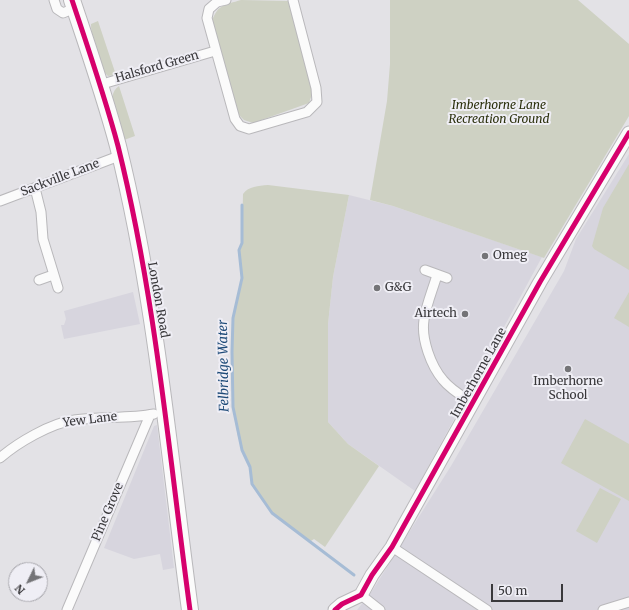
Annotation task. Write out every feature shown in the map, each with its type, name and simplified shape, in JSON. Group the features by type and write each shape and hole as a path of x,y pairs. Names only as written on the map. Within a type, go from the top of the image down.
{"highway":[{"name":"London Road","path":"74,4 119,156 147,289 158,414 190,610"}],"street":[{"path":"54,0 57,9 62,13 74,4"},
{"name":"Halsford Green","path":"226,0 217,2 209,9 207,18 235,119 240,126 248,129 307,112 317,102 316,88 292,0"},
{"name":"Halsford Green","path":"99,85 215,51"},
{"name":"Imberhorne Lane","path":"361,595 372,575 392,547 540,282 629,133"},
{"name":"Sackville Lane","path":"0,201 119,156"},
{"path":"36,188 41,212 43,239 58,288"},
{"path":"425,270 447,278"},
{"path":"39,280 53,275"},
{"path":"437,275 424,320 426,341 432,363 443,381 472,403"},
{"name":"Yew Lane","path":"0,458 33,436 54,425 72,420 158,414"},
{"name":"Pine Grove","path":"67,610 158,414"},
{"path":"392,547 487,610"},
{"path":"335,610 342,604 361,595 380,610"},
{"path":"603,610 629,602"}],"shaded area":[{"name":"Imberhorne School","path":"629,154 629,610 357,610 372,591 451,466 564,271 576,239"},
{"path":"349,195 393,206 542,257 415,491 348,444 328,422 328,324 333,277"},
{"path":"133,292 140,324 64,339 61,325 64,325 66,319 64,311"},
{"path":"157,425 174,568 163,570 160,554 134,559 104,548 154,426"}],"green space":[{"path":"241,0 289,1 313,91 309,103 253,123 244,120 237,113 212,21 214,15 220,8 226,4"},
{"name":"Imberhorne Lane Recreation Ground","path":"390,0 578,0 629,44 629,116 544,258 393,206 370,200 387,101 390,64"},
{"path":"98,21 116,75 108,76 104,72 93,44 91,24"},
{"path":"119,86 135,136 124,140 112,104 114,91"},
{"path":"629,164 629,270 594,249 592,246 603,208"},
{"path":"268,185 349,195 333,277 328,324 328,422 348,444 379,466 325,547 314,539 311,541 298,534 272,513 255,489 252,484 250,467 238,437 233,407 232,325 242,278 239,250 242,243 243,194 251,188"},
{"path":"629,292 629,327 614,318"},
{"path":"585,419 629,444 629,501 561,463"},
{"path":"600,488 621,499 597,543 576,531"}],"waterway":[{"name":"Felbridge Water","path":"242,205 242,243 239,250 242,278 233,318 233,407 242,450 250,467 252,484 272,513 354,575"}],"cycle path":[{"path":"72,0 102,91 118,146 131,204 152,319 190,610"},
{"path":"335,610 342,604 361,595 372,575 392,547 540,282 629,133"}],"place":[{"name":"Omeg","path":"485,256"},
{"name":"G&G","path":"377,288"},
{"name":"Airtech","path":"465,314"},
{"name":"Imberhorne School","path":"568,369"}]}
